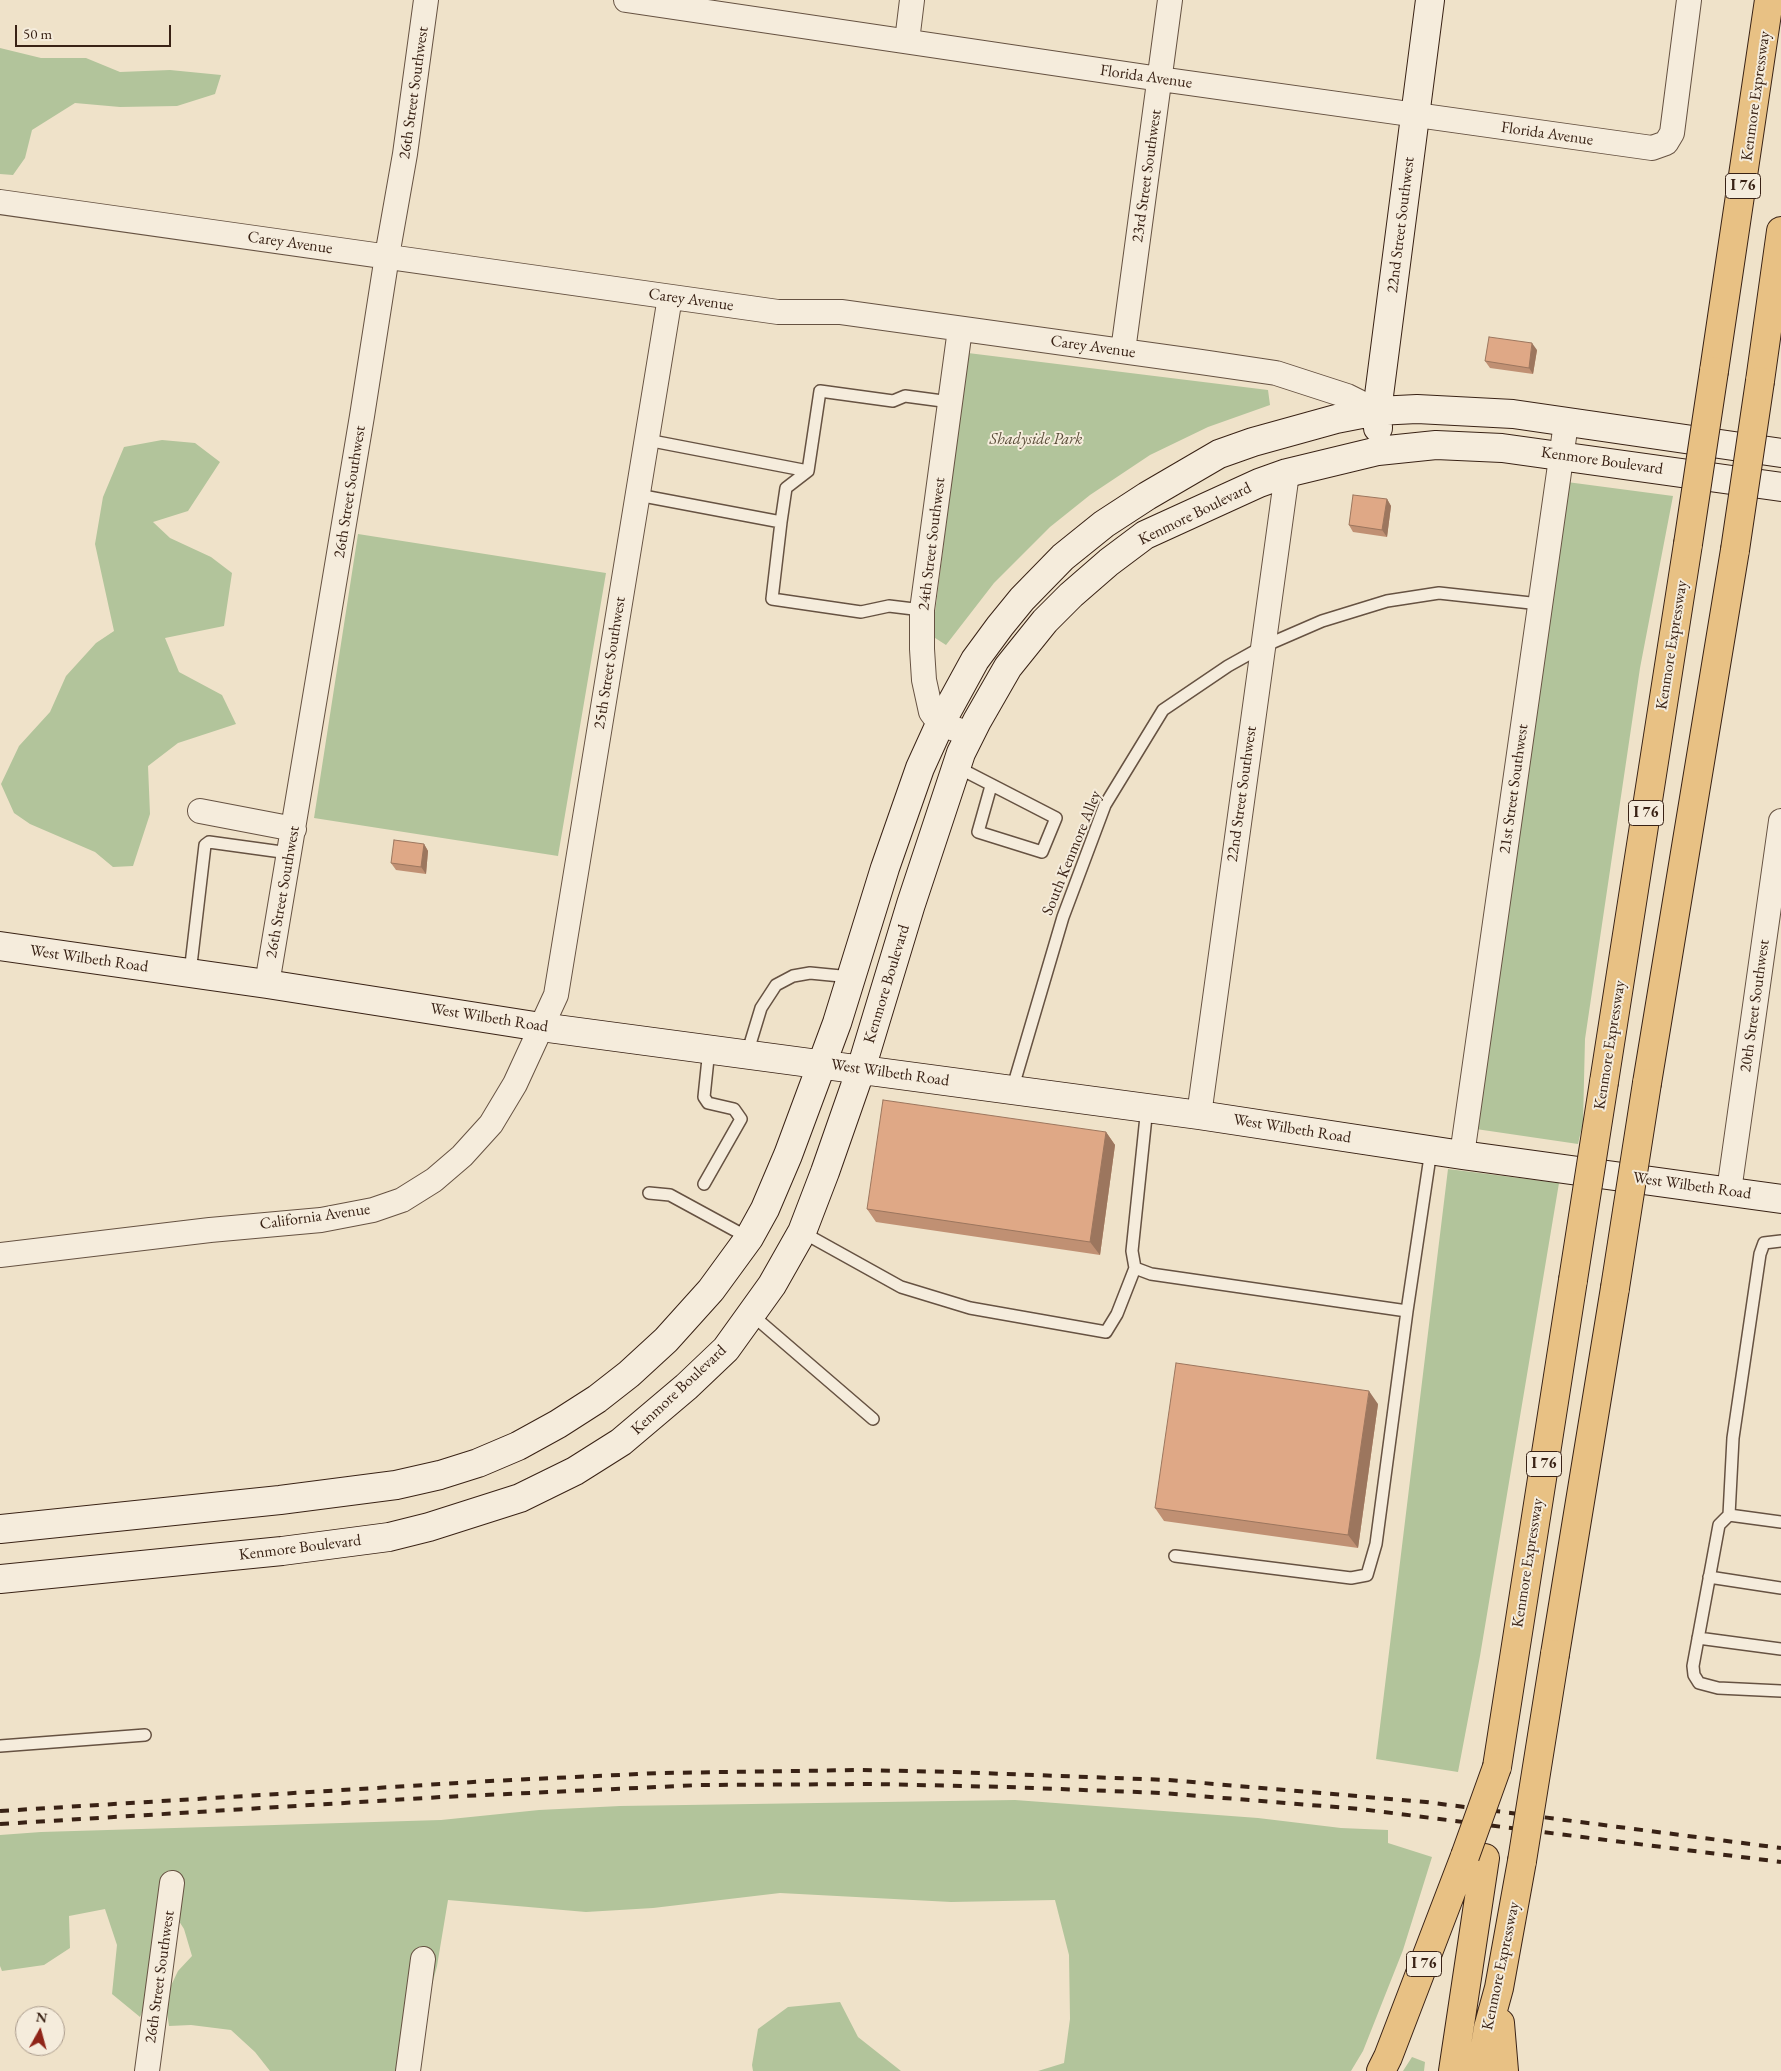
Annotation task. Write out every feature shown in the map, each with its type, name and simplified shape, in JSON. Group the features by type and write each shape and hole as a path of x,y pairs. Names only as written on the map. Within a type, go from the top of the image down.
{"highway":[{"name":"Kenmore Expressway","path":"1475,1857 1497,1767 1688,544 1769,0"},
{"name":"Kenmore Expressway","path":"1481,2071 1488,2028 1499,1988 1522,1861 1735,550 1781,231"},
{"path":"1760,381 1781,338"},
{"path":"1452,2071 1475,1857"},
{"name":"I 76","path":"1380,2071 1388,2057 1475,1857"},
{"path":"1499,1988 1504,2071"}],"main road":[{"name":"22nd Street Southwest","path":"1378,451 1377,411 1430,0"},
{"name":"Kenmore Boulevard","path":"0,1529 280,1500 396,1485 440,1475 478,1463 518,1446 598,1399 629,1374 688,1317 711,1290 749,1238 765,1209 788,1155 837,1023 891,850 920,768 940,724 975,660 1022,599 1062,557 1104,524 1147,496 1219,454 1253,442 1336,419 1377,411 1417,409 1513,414 1781,453"},
{"name":"Kenmore Boulevard","path":"0,1579 282,1551 389,1537 429,1527 506,1503 575,1471 621,1442 669,1403 726,1349 772,1285 802,1232 861,1069 911,904 970,734 1008,667 1064,602 1109,562 1145,535 1260,482 1287,473 1378,451 1436,445 1502,448 1781,487"},
{"name":"West Wilbeth Road","path":"0,946 541,1026 1199,1115 1462,1155 1781,1199"}],"street":[{"name":"26th Street Southwest","path":"267,984 387,256 406,154 426,0"},
{"name":"Florida Avenue","path":"626,0 652,2 1160,79 1652,148 1666,143 1672,133 1689,0"},
{"path":"907,42 912,0"},
{"name":"23rd Street Southwest","path":"1123,351 1170,0"},
{"name":"Carey Avenue","path":"0,202 778,312 841,312 1276,373 1347,396 1377,411"},
{"name":"25th Street Southwest","path":"541,1026 556,994 670,297"},
{"name":"24th Street Southwest","path":"940,724 931,712 924,680 922,610 960,329"},
{"name":"21st Street Southwest","path":"1462,1155 1566,423"},
{"name":"22nd Street Southwest","path":"1199,1115 1287,473"},
{"path":"940,724 970,734"},
{"path":"200,811 294,829"},
{"name":"20th Street Southwest","path":"1729,1191 1781,821"},
{"name":"California Avenue","path":"0,1255 210,1230 321,1220 373,1210 402,1200 434,1180 462,1156 491,1124 515,1084 541,1026"},
{"name":"26th Street Southwest","path":"147,2071 172,1883"},
{"path":"408,2071 423,1959"}],"lane":[{"path":"922,610 889,606 861,612 772,599 780,522 786,488 808,471 820,391 894,401 905,396 950,402"},
{"path":"647,440 808,471"},
{"path":"638,495 780,522"},
{"name":"South Kenmore Alley","path":"1012,1090 1063,917 1105,805 1163,710 1228,666 1262,647 1322,621 1387,600 1439,593 1540,604"},
{"path":"957,767 1056,818 1042,852 978,832 991,786"},
{"path":"190,973 205,845 208,842 289,854"},
{"path":"747,1054 761,1008 776,985 793,976 810,973 851,977"},
{"path":"704,1184 741,1119 734,1109 708,1103 704,1097 709,1049"},
{"path":"802,1232 901,1287 970,1308 1106,1332 1118,1314 1135,1268 1132,1251 1146,1108"},
{"path":"1175,1556 1351,1578 1367,1575 1376,1544 1407,1311 1431,1150"},
{"path":"649,1193 670,1195 749,1238"},
{"path":"1781,1241 1764,1243 1760,1254 1734,1438 1729,1515 1719,1524 1693,1666 1694,1674 1699,1683 1718,1688 1781,1691"},
{"path":"1135,1268 1151,1274 1407,1311"},
{"path":"751,1314 873,1419"},
{"path":"1729,1515 1781,1522"},
{"path":"1709,1577 1781,1588"},
{"path":"1698,1638 1781,1649"},
{"path":"0,1746 145,1735"}],"green space":[{"path":"0,48 41,58 86,58 120,72 170,70 221,75 215,94 177,106 120,107 75,103 32,130 25,158 13,175 0,174"},
{"name":"Shadyside Park","path":"968,353 1268,390 1270,405 1208,427 1150,455 1090,495 1050,527 994,583 946,645 932,636"},
{"path":"162,440 195,443 220,462 188,511 153,522 170,538 211,557 232,573 224,626 165,638 179,672 222,695 236,724 178,743 148,766 150,814 133,866 113,867 95,852 30,824 14,813 1,784 19,746 50,712 66,676 96,643 114,631 95,544 103,497 124,447"},
{"path":"1567,482 1673,496 1640,668 1585,1039 1583,1122 1578,1144 1476,1129"},
{"path":"358,534 606,573 558,856 314,818"},
{"path":"1448,1169 1559,1183 1480,1656 1458,1772 1376,1759"},
{"path":"1015,1800 1258,1818 1341,1828 1388,1830 1388,1843 1432,1857 1403,1950 1363,2051 1351,2071 1038,2071 1064,2063 1070,2019 1069,1955 1055,1900 951,1902 780,1893 653,1908 586,1912 448,1900 437,1966 425,2011 413,2071 270,2071 255,2052 231,2030 191,2025 169,2026 165,1998 178,1971 192,1956 184,1929 170,1907 150,1993 140,2017 112,1994 117,1945 105,1909 69,1916 70,1948 44,1965 2,1971 0,1966 0,1835 41,1832 441,1820 539,1810 620,1806"},
{"path":"840,2002 858,2037 901,2071 753,2071 752,2065 758,2029 788,2007"},
{"path":"1412,2057 1425,2062 1424,2071 1403,2071"}],"building":[{"path":"1489,337 1532,343 1529,368 1485,361"},
{"path":"1353,495 1387,499 1382,530 1349,525"},
{"path":"394,840 424,844 421,867 391,863"},
{"path":"883,1100 1106,1132 1090,1242 867,1209"},
{"path":"1176,1363 1369,1391 1348,1535 1155,1508"}],"railway":[{"path":"0,1811 490,1781 660,1773 860,1770 1168,1780 1426,1802 1781,1848"},
{"path":"0,1824 442,1797 700,1785 875,1784 1162,1793 1360,1809 1781,1862"}]}
